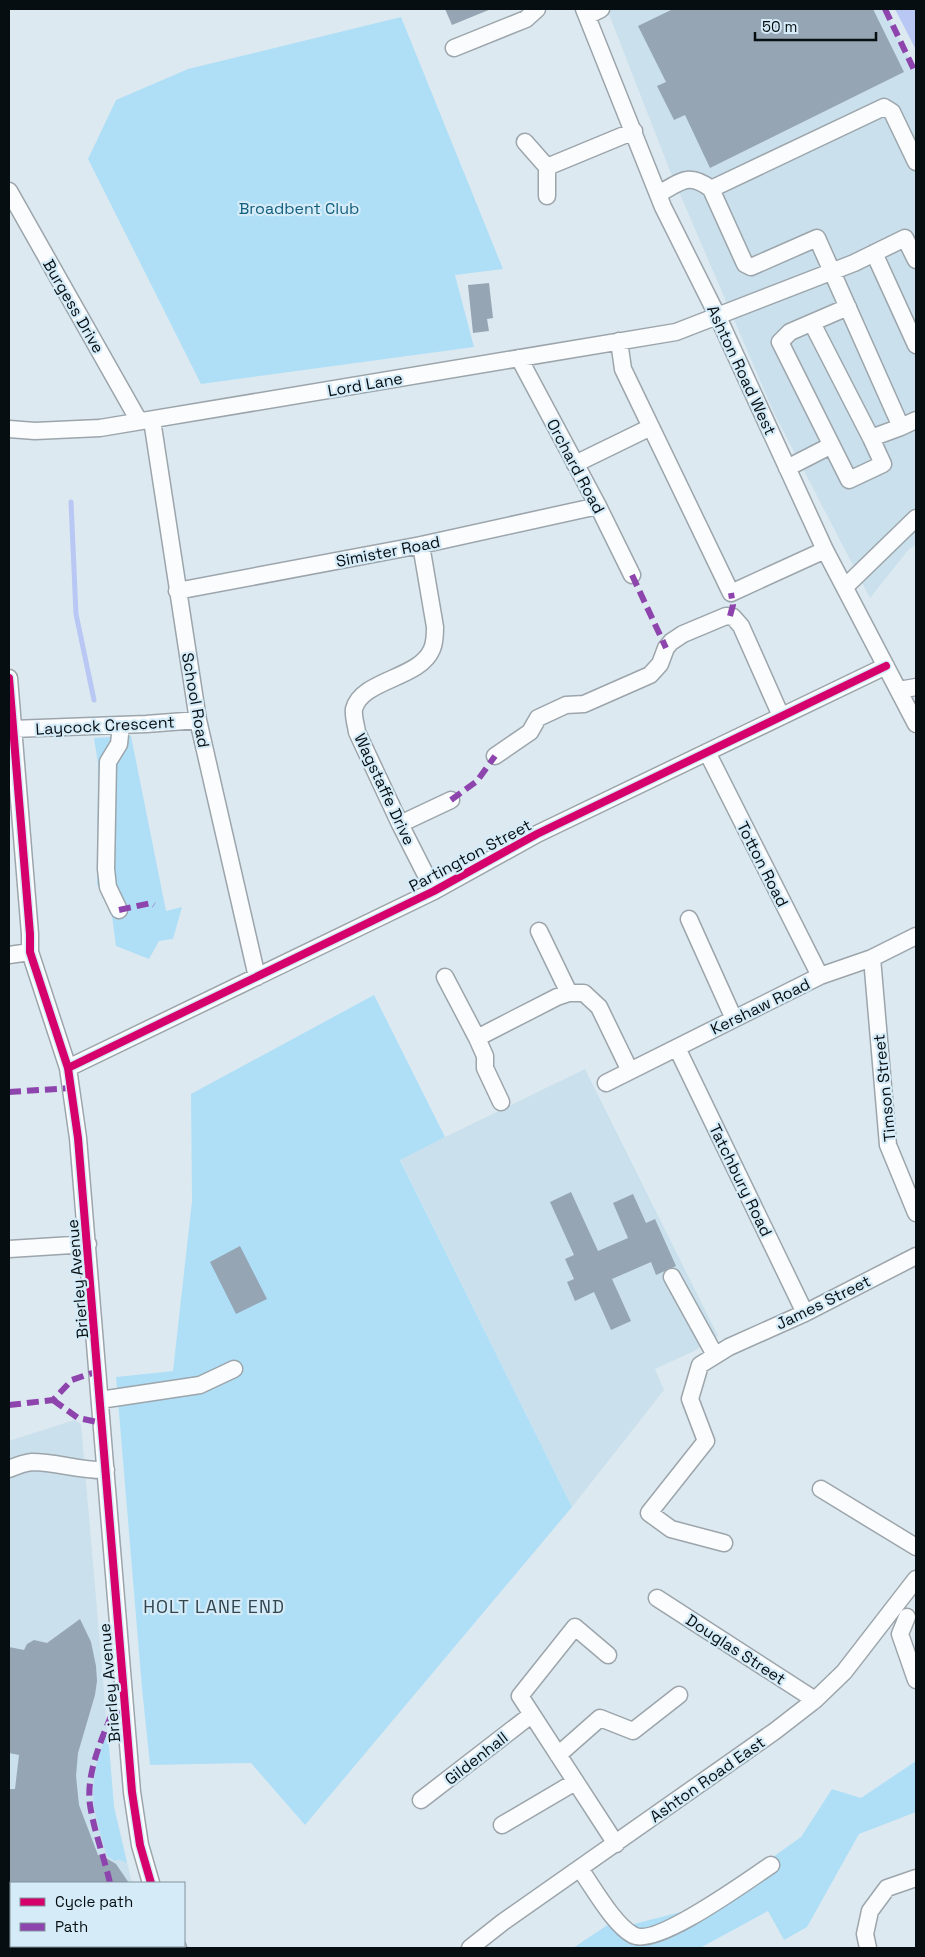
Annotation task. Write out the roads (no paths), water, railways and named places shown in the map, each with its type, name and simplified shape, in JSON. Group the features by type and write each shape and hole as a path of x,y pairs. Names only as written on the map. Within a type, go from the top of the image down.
{"street":[{"path":"454,48 526,19 537,9"},
{"name":"Ashton Road West","path":"591,11 658,194 718,317 825,550 916,724"},
{"path":"711,189 884,107 892,112 916,162"},
{"path":"547,167 634,131"},
{"path":"525,142 547,167 546,196"},
{"path":"658,194 679,181 695,179 711,189 746,264 751,266 817,238 901,427"},
{"name":"Burgess Drive","path":"9,191 146,420"},
{"name":"Lord Lane","path":"9,429 36,431 100,428 676,332 833,272 905,238 916,260"},
{"path":"874,253 916,345"},
{"path":"812,323 884,464 848,480 780,342 790,332 848,306"},
{"path":"619,342 623,369 731,593 825,550"},
{"name":"Orchard Road","path":"519,358 598,506 632,575"},
{"name":"School Road","path":"146,420 198,720 257,977"},
{"path":"871,438 916,420"},
{"path":"575,464 651,427"},
{"path":"787,468 830,446"},
{"name":"Simister Road","path":"177,591 421,545 598,506"},
{"path":"845,587 916,518"},
{"name":"Wagstaffe Drive","path":"421,545 435,627 432,650 426,659 413,668 367,692 354,708 357,732 434,891"},
{"path":"495,756 530,732 538,718 566,705 584,704 650,675 660,664 666,648 671,642 683,634 726,616 733,617 741,626 781,716"},
{"name":"Partington Street","path":"68,1068 434,891 537,834 886,666"},
{"name":"Brierley Avenue","path":"9,678 11,725 30,952 68,1068 78,1138 132,1792 140,1845 151,1882"},
{"path":"898,690 916,687"},
{"name":"Laycock Crescent","path":"11,725 120,725 198,720"},
{"path":"119,910 108,887 106,869 108,762 119,744 120,725"},
{"name":"Totton Road","path":"707,752 820,976"},
{"path":"400,824 451,800"},
{"path":"689,920 734,1019"},
{"path":"539,931 569,993"},
{"name":"Kershaw Road","path":"606,1083 820,976 872,958 916,936"},
{"path":"9,955 30,952"},
{"name":"Timson Street","path":"872,958 888,1145 916,1213"},
{"path":"445,977 477,1038 485,1056 485,1068 501,1102"},
{"path":"477,1038 558,997 569,993 584,993 599,1008 630,1071"},
{"name":"Tatchbury Road","path":"677,1048 805,1313"},
{"path":"9,1249 88,1244"},
{"name":"James Street","path":"724,1543 671,1529 649,1513 706,1440 690,1399 700,1364 722,1351 915,1261"},
{"path":"672,1277 722,1351"},
{"path":"100,1400 200,1386 234,1369"},
{"path":"9,1468 30,1462 91,1470 106,1470"},
{"path":"821,1489 916,1547"},
{"name":"Ashton Road East","path":"470,1948 503,1922 775,1731 815,1700 905,1615 916,1579"},
{"name":"Douglas Street","path":"657,1598 815,1700"},
{"path":"905,1615 900,1634 916,1680"},
{"path":"608,1655 575,1627 520,1696 530,1715 616,1844"},
{"path":"558,1755 600,1718 633,1731 679,1696"},
{"name":"Gildenhall","path":"420,1800 530,1715"},
{"path":"502,1825 575,1782"},
{"path":"580,1869 616,1920 632,1935 640,1938 649,1937 664,1931 694,1916 771,1865"},
{"path":"868,1948 865,1934 870,1911 887,1888 916,1878"}],"waterway":[{"path":"71,502 76,614 94,700"}],"district":[{"name":"HOLT LANE END","path":"214,1607"}],"park label":[{"name":"Broadbent Club","path":"299,208"}]}
